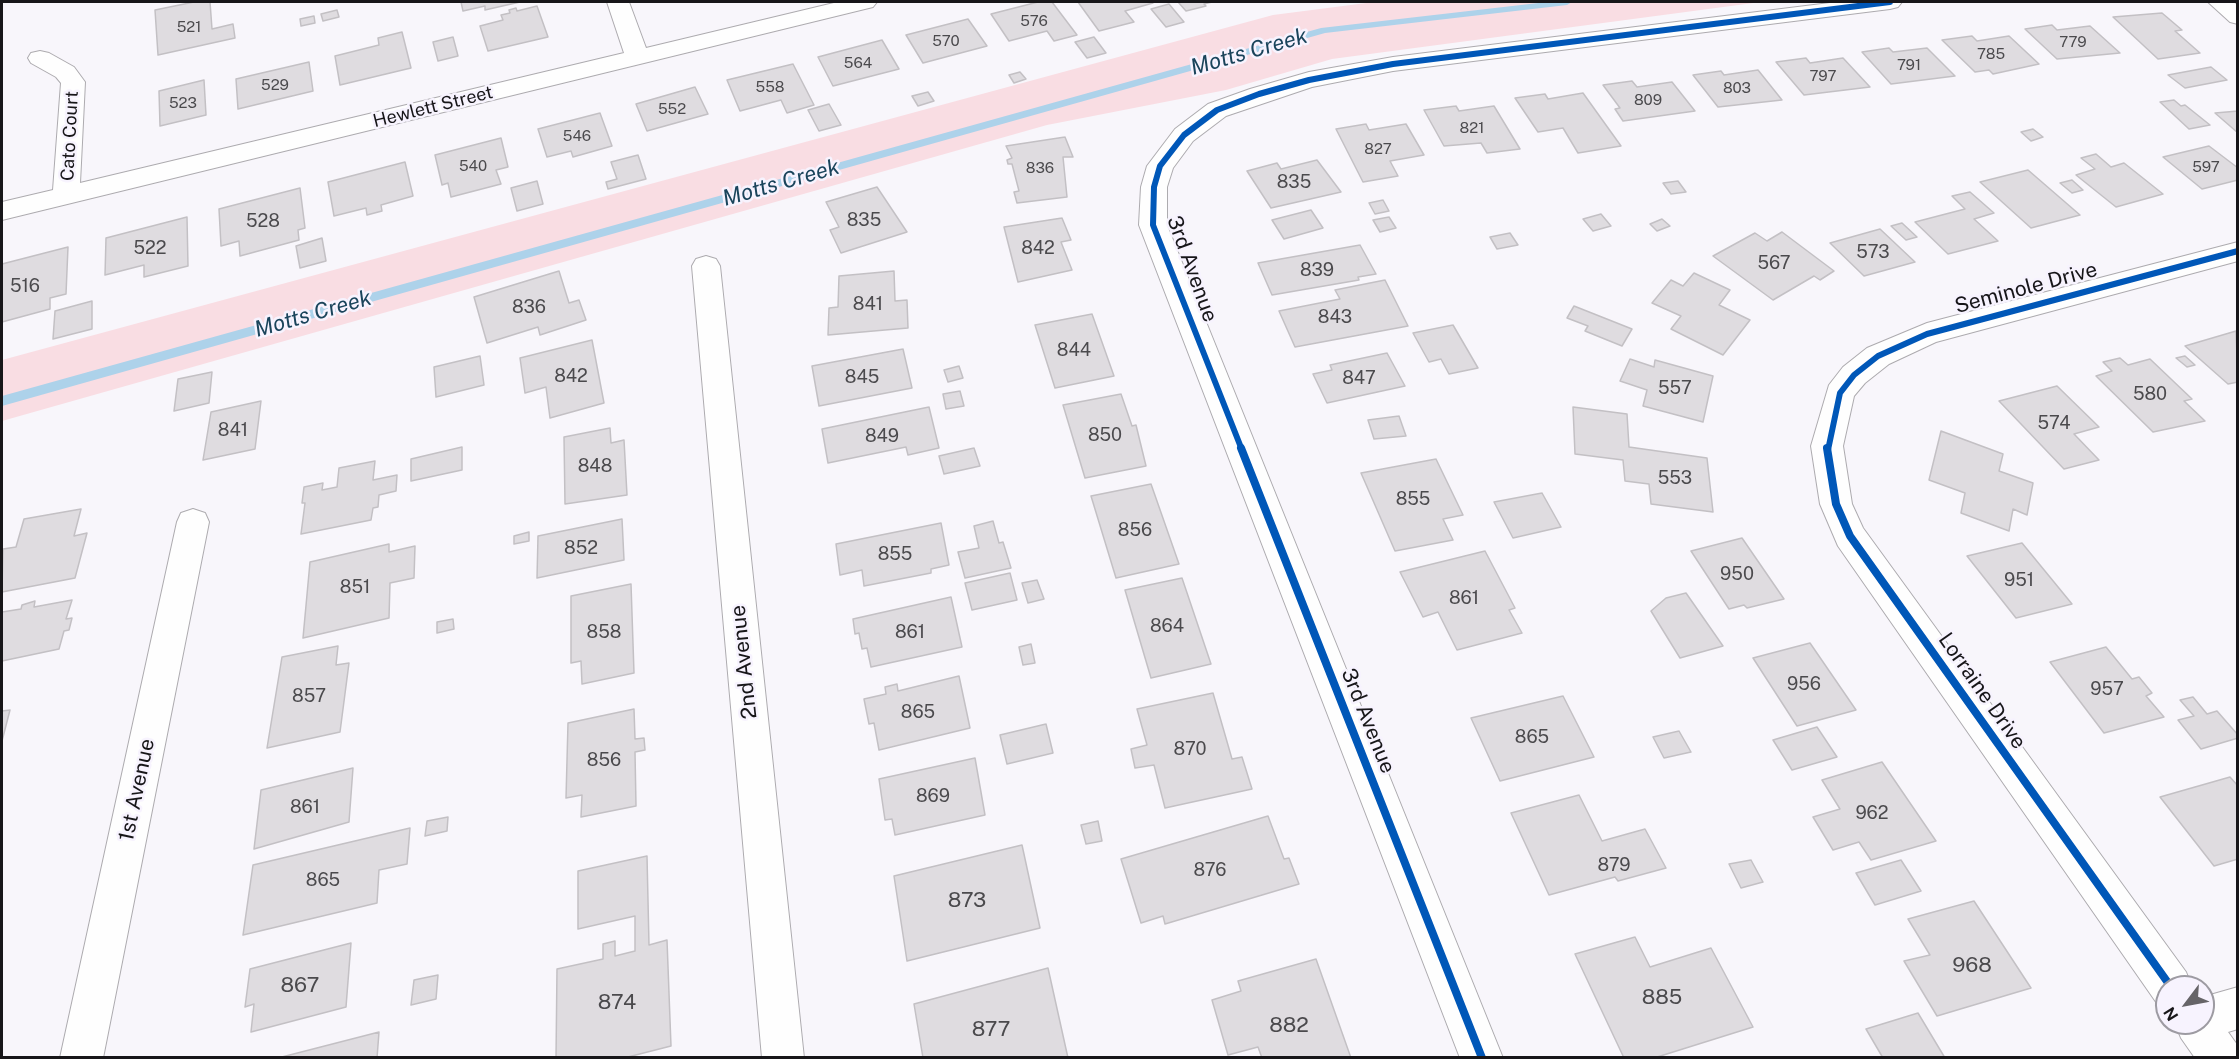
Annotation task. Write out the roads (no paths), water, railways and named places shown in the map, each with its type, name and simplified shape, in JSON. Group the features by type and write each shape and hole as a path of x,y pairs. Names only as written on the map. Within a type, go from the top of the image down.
{"street":[{"path":"618,2 637,57"},
{"name":"Hewlett Street","path":"2,211 865,2"},
{"name":"3rd Avenue","path":"1482,1058 1153,225 1154,187 1160,166 1184,135 1218,110 1259,94 1310,80 1393,64 1890,2"},
{"path":"2219,2 2238,16"},
{"name":"Cato Court","path":"40,58 65,72 73,82 66,196"},
{"name":"Seminole Drive","path":"1840,393 1854,375 1878,356 1928,334 2238,251"},
{"name":"2nd Avenue","path":"706,266 783,1058"},
{"name":"Lorraine Drive","path":"1840,393 1827,446 1836,504 1850,536 2162,975"},
{"name":"1st Avenue","path":"81,1058 193,522"},
{"path":"2215,1015 2238,1008"},
{"path":"2205,1035 2221,1058"}],"waterway":[{"name":"Motts Creek","path":"2,401 1324,30 1567,2"}]}
